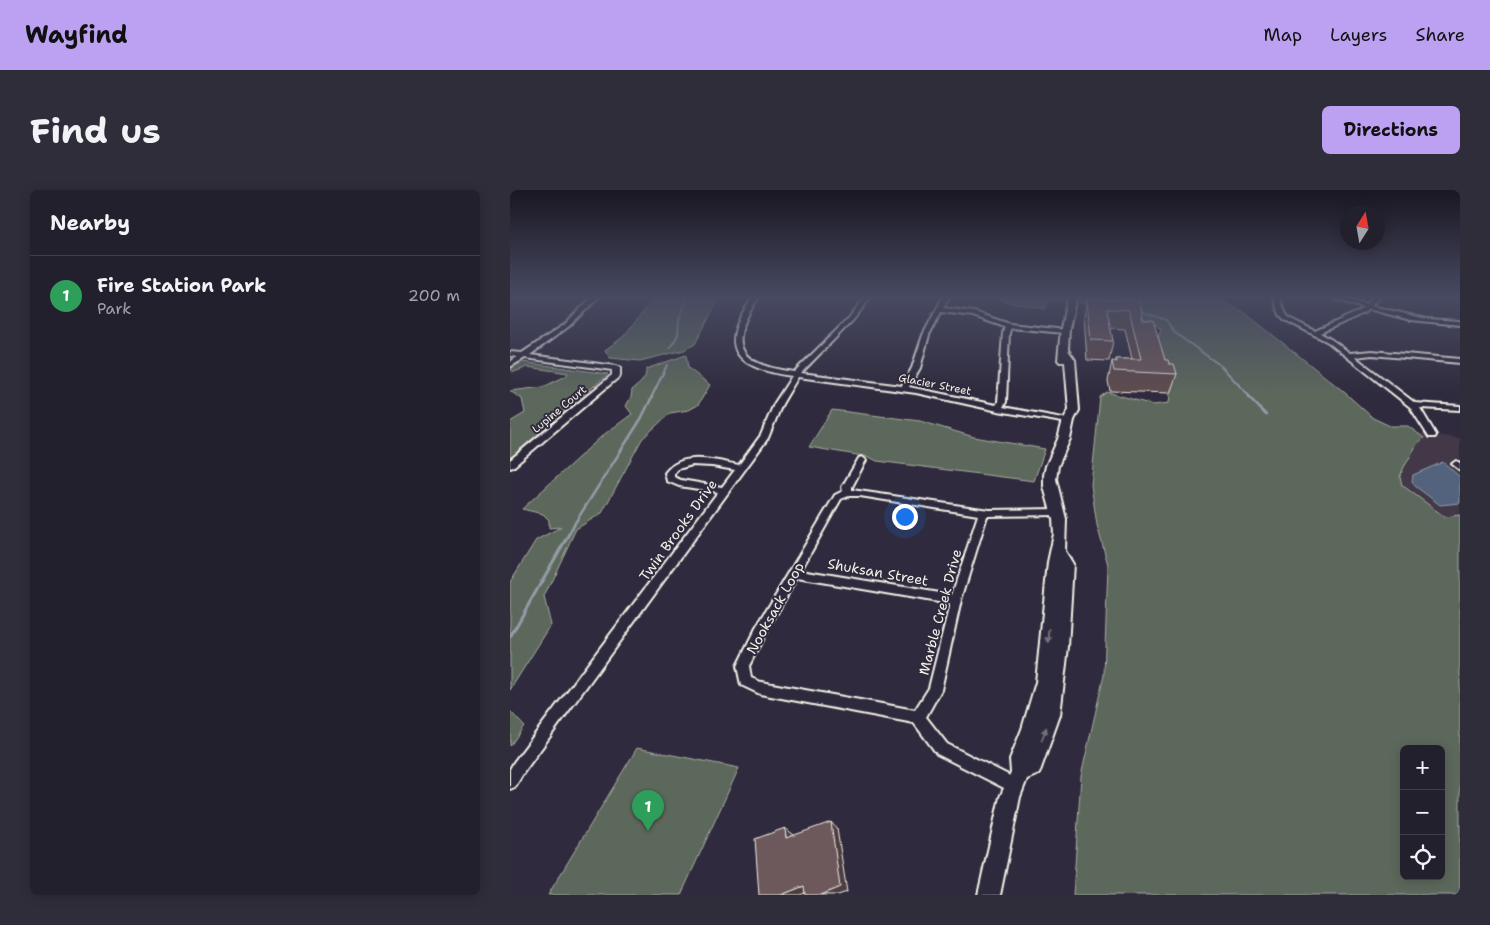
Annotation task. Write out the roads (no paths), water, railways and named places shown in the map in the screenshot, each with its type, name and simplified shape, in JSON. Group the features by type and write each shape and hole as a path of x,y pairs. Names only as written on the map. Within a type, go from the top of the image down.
{"street":[{"path":"510,365 561,330"},
{"name":"Glacier Street","path":"740,330 737,342 742,356 756,365 778,372 904,389 1035,417 1069,418"},
{"name":"Twin Brooks Drive","path":"510,782 765,436 778,404 796,374 839,330"},
{"path":"904,389 916,368 929,330"},
{"path":"998,409 1002,402 1007,330"},
{"path":"989,895 994,865 1017,779 1032,767 1051,716 1060,647 1066,564 1059,553 1057,508 1062,458 1060,450 1069,418 1074,410 1070,360 1065,352 1064,330"},
{"path":"1309,330 1348,355 1413,405 1432,435"},
{"path":"1315,333 1322,330"},
{"path":"1348,355 1372,352 1460,361"},
{"path":"510,354 524,356"},
{"name":"Lupine Court","path":"510,465 616,376 616,368 524,356"},
{"path":"1413,405 1460,408"},
{"path":"862,460 847,487 848,492 984,512 1057,508"},
{"path":"724,490 679,484 670,479 669,473 673,467 682,463 694,462 740,468"},
{"name":"Nooksack Loop","path":"848,492 838,497 832,505 760,632 743,666 745,681 760,688 918,717"},
{"name":"Marble Creek Drive","path":"918,717 935,690 956,600 984,512"},
{"name":"Shuksan Street","path":"794,573 956,600"},
{"path":"918,717 942,748 1017,779"}],"water":[{"path":"1443,462 1460,477 1460,503 1440,505 1415,486 1412,481 1413,475"}],"waterway":[{"path":"670,348 678,335 678,330"},
{"path":"1173,330 1221,366 1251,398"},
{"path":"651,398 667,365"},
{"path":"573,526 641,419 652,397"},
{"path":"1249,397 1266,415"},
{"path":"510,637 574,525"}],"place":[{"name":"Fire Station Park","path":"648,831"}]}
